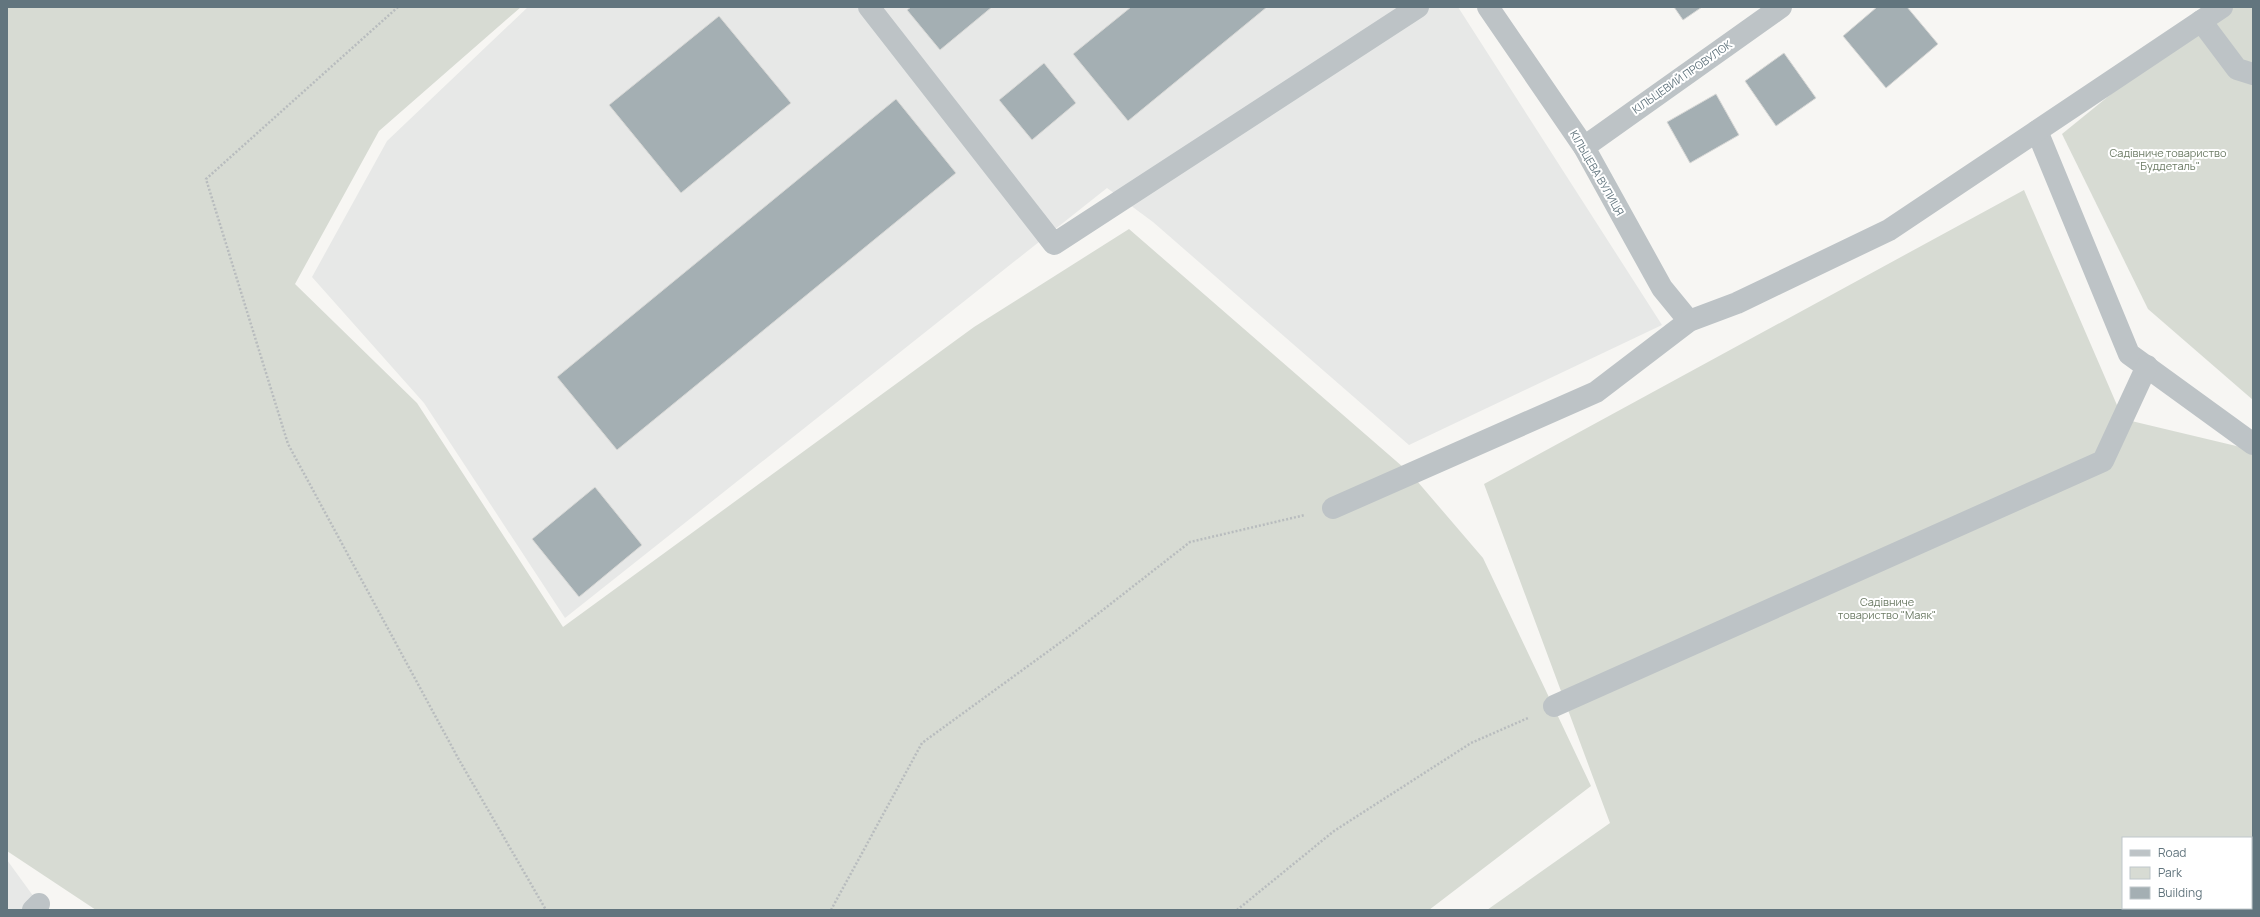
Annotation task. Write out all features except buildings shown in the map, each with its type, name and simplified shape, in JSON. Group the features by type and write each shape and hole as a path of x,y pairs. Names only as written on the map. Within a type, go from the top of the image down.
{"street":[{"path":"869,7 1054,244 1418,7"},
{"name":"КІЛЬЦЕВА ВУЛИЦЯ","path":"1488,7 1584,147 1662,288 1689,321"},
{"name":"КІЛЬЦЕВИЙ ПРОВУЛОК","path":"1584,147 1781,7"},
{"path":"1333,508 1596,392 1689,321 1737,303 1889,230 2222,7"},
{"path":"2201,21 2237,69 2253,74"},
{"path":"2037,131 2129,354 2253,444"},
{"path":"1554,706 2103,461 2147,366"}],"path":[{"path":"398,7 206,179 288,444 458,758 546,910"},
{"path":"831,910 922,743 1072,634 1190,542 1333,508"},
{"path":"1237,910 1334,830 1471,743 1554,706"}],"shaded area":[{"path":"528,7 1458,7 1662,325 1409,445 1153,222 1107,188 565,618 424,403 312,277 387,141"},
{"path":"7,860 39,904 51,910 7,910"}],"green space":[{"path":"7,7 521,7 379,131 295,284 417,403 563,627 974,327 1129,229 1411,474 1483,558 1591,786 1429,910 96,910 7,851"},
{"name":"Садівниче товариство \"Буддеталь\"","path":"2222,7 2253,7 2253,400 2148,309 2062,134 2201,21"},
{"name":"Садівниче товариство \"Маяк\"","path":"2024,190 2123,419 2253,450 2253,910 1487,910 1610,823 1484,484"}]}
